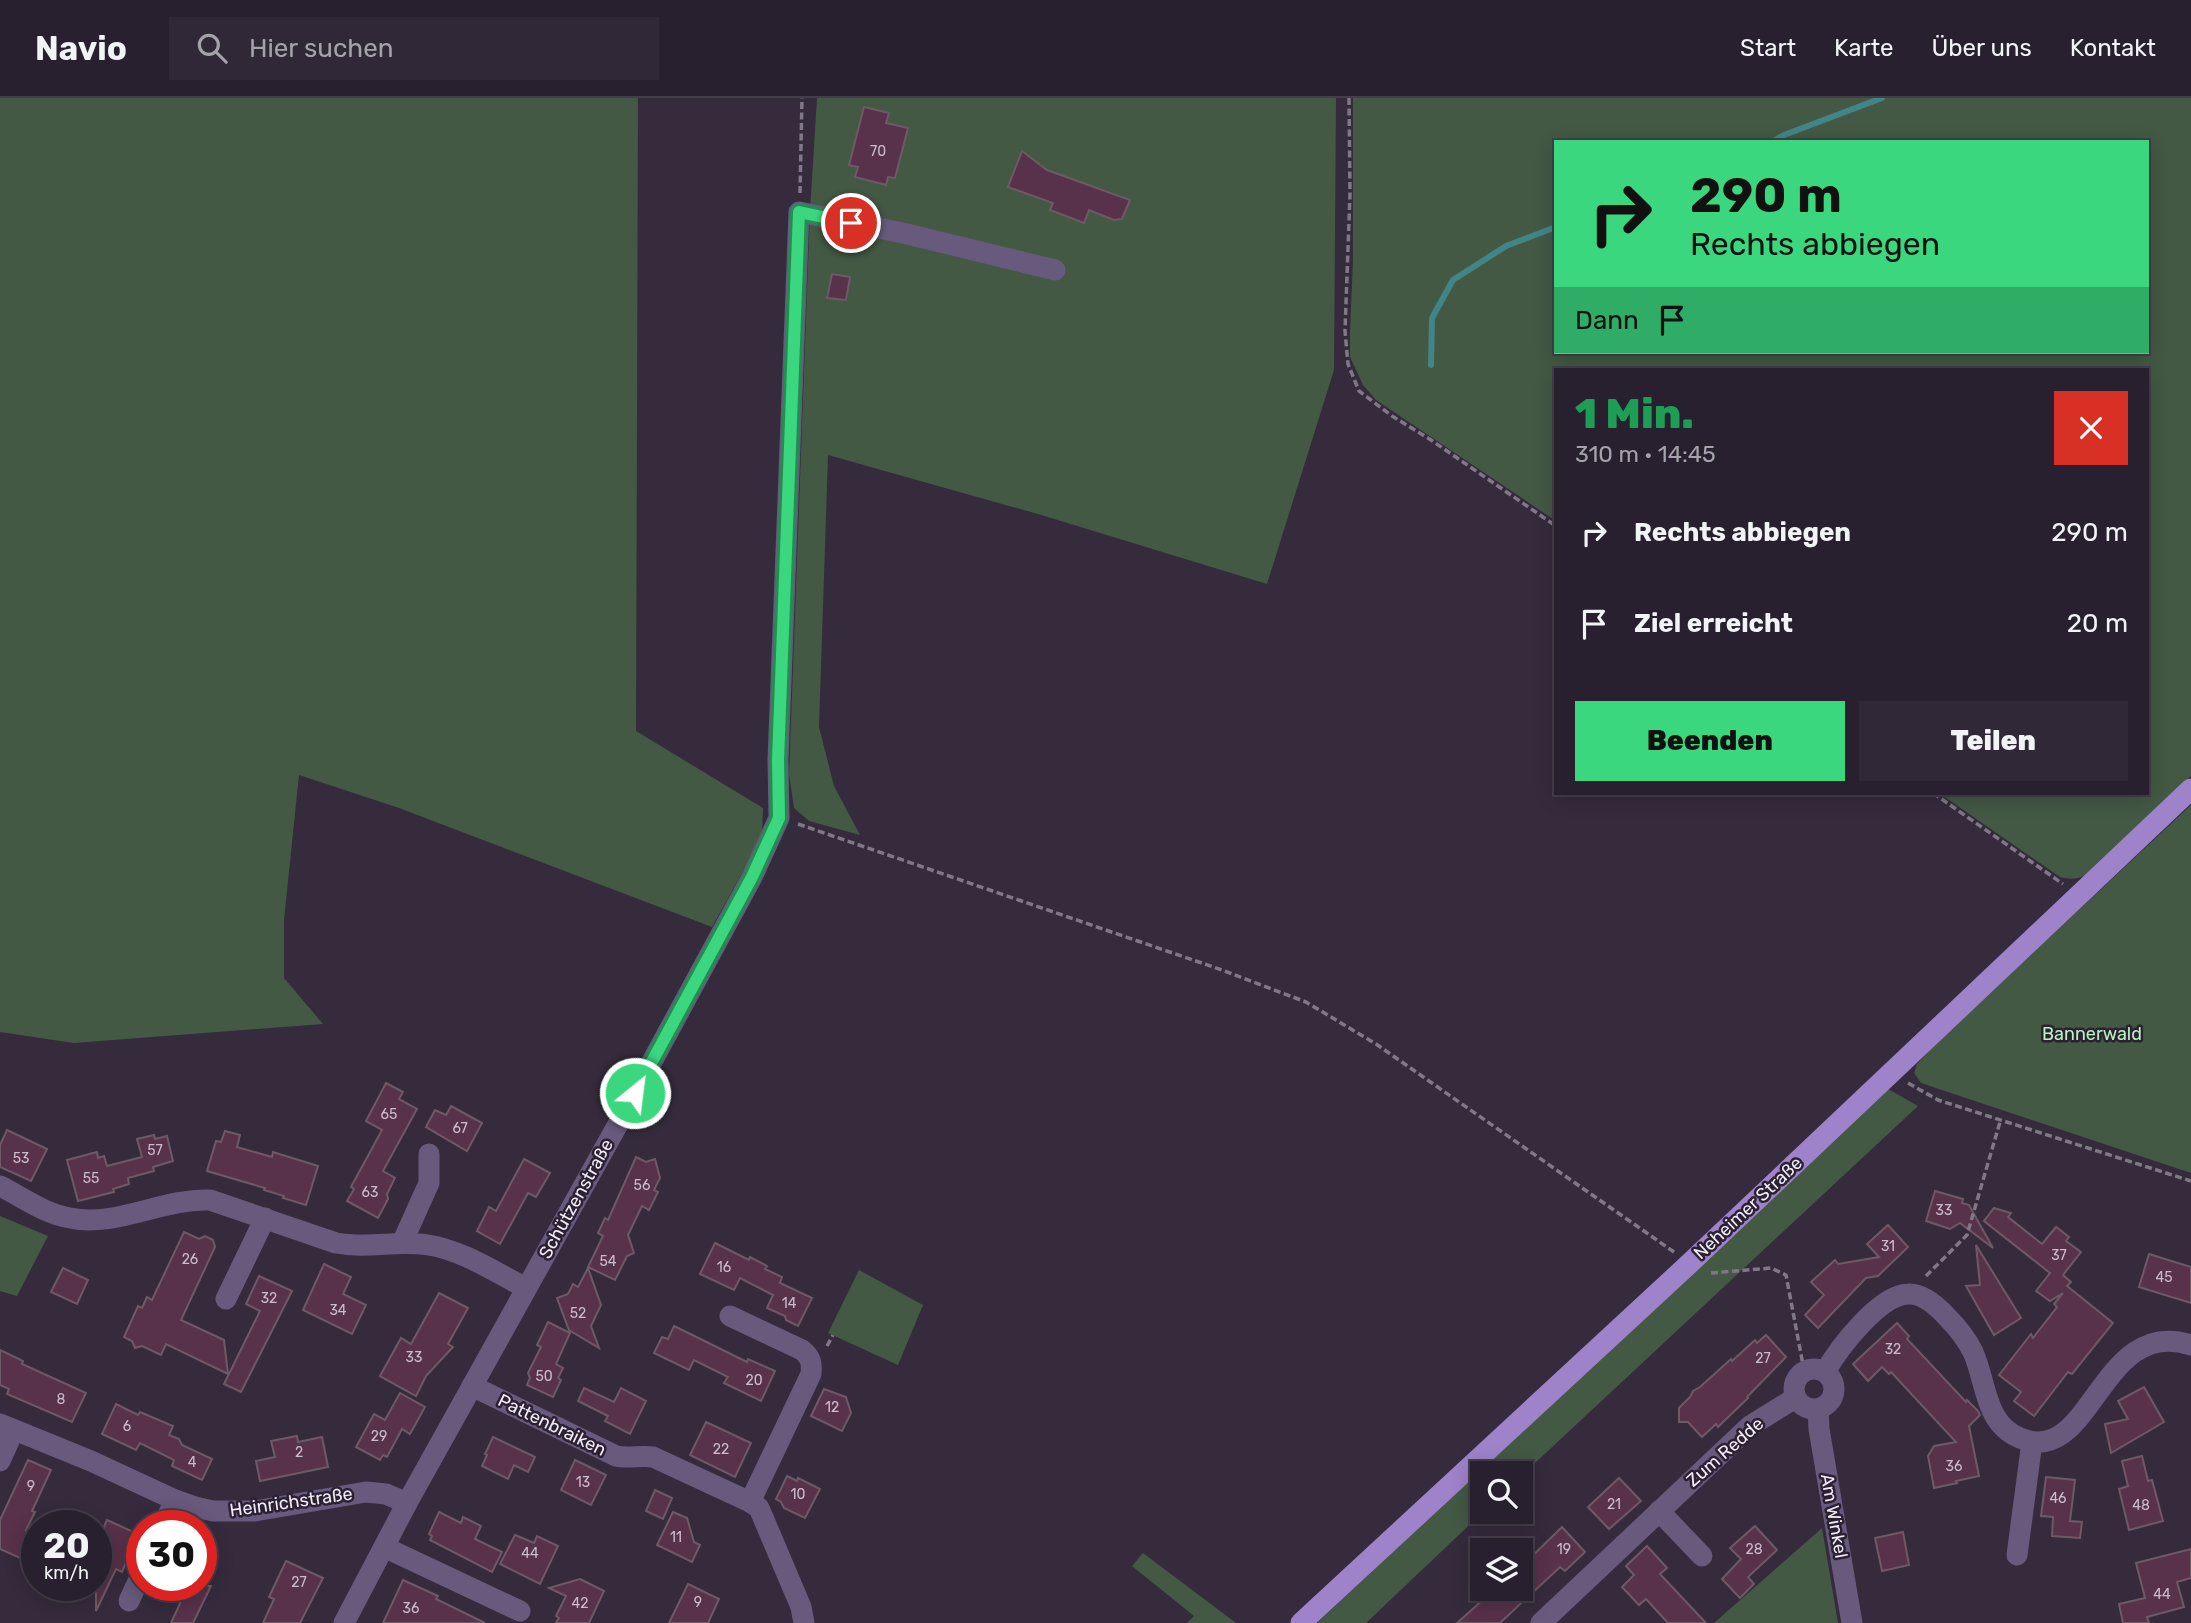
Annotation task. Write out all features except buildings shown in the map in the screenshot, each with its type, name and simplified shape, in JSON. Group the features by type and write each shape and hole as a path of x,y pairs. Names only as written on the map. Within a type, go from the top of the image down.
{"main road":[{"name":"Neheimer Straße","path":"1301,1623 1690,1263 2191,789"}],"street":[{"path":"799,212 904,233 1055,270"},
{"name":"Schützenstraße","path":"344,1623 407,1503 739,901 779,818 778,760 799,212"},
{"path":"402,1243 429,1183 429,1154"},
{"path":"0,1186 70,1219 101,1219 194,1199 210,1200 336,1242 356,1246 402,1243 429,1245 455,1252 526,1288"},
{"path":"226,1299 265,1218"},
{"path":"1814,1371 1830,1377 1833,1392 1825,1405 1818,1409 1805,1407 1796,1398 1793,1389 1795,1381 1814,1371 1883,1305 1910,1293 1927,1299 1959,1329 1972,1350 1990,1408 1997,1419 2019,1438 2042,1441 2055,1437 2076,1422 2123,1361 2134,1351 2149,1343 2163,1340 2191,1345"},
{"path":"730,1316 802,1350 807,1354 812,1366 811,1374 750,1502 759,1508 800,1607 804,1623"},
{"name":"Pattenbraiken","path":"472,1386 616,1456 653,1457 750,1502"},
{"name":"Zum Redde","path":"1544,1622 1750,1426 1796,1398"},
{"name":"Am Winkel","path":"1818,1409 1819,1429 1852,1623"},
{"name":"Heinrichstraße","path":"0,1461 7,1427 92,1461 175,1500 204,1509 255,1511 366,1492 386,1494 407,1503"},
{"path":"2017,1555 2032,1441"},
{"path":"170,1510 175,1500"},
{"path":"1659,1511 1702,1556"},
{"path":"384,1546 520,1611"}],"path":[{"path":"799,212 802,98"},
{"path":"1349,98 1350,194 1345,331 1348,364 1359,391 1554,525"},
{"path":"1936,795 2079,895"},
{"path":"779,818 1222,970 1306,1002 1376,1044 1690,1263 1711,1273 1771,1268 1786,1275 1814,1371"},
{"path":"1892,1072 1938,1100 2191,1181"},
{"path":"1910,1293 1967,1235 2000,1122"}],"green space":[{"path":"0,98 638,98 636,731 763,808 762,837 712,927 399,808 299,775 284,920 284,978 323,1024 74,1043 0,1032"},
{"path":"817,98 1336,98 1334,370 1267,584 1038,514 828,455 819,727 834,786 860,835 809,821 794,808 789,774 810,211"},
{"path":"1353,98 2191,98 2191,776 2088,874 2074,878 2060,877 1942,795 2149,795 2149,368 1554,368 1554,520 1376,400 1363,385 1350,357"},
{"name":"Bannerwald","path":"2191,805 2191,1173 1921,1083 1914,1073 1917,1064 1941,1039"},
{"path":"1888,1089 1918,1106 1533,1465 1533,1461 1490,1461"},
{"path":"0,1216 48,1236 17,1296 0,1291"},
{"path":"859,1270 923,1305 898,1365 828,1333"},
{"path":"1470,1480 1470,1524 1366,1623 1317,1623"},
{"path":"1822,1528 1838,1623 1714,1623"},
{"path":"1143,1553 1236,1623 1187,1623 1194,1616 1132,1566"}],"waterway":[{"path":"1775,140 1882,98"},
{"path":"1431,365 1432,318 1453,280 1506,246 1554,228"}],"route":[{"path":"635,1093 752,877 779,818 778,760 799,212 851,223"}]}
